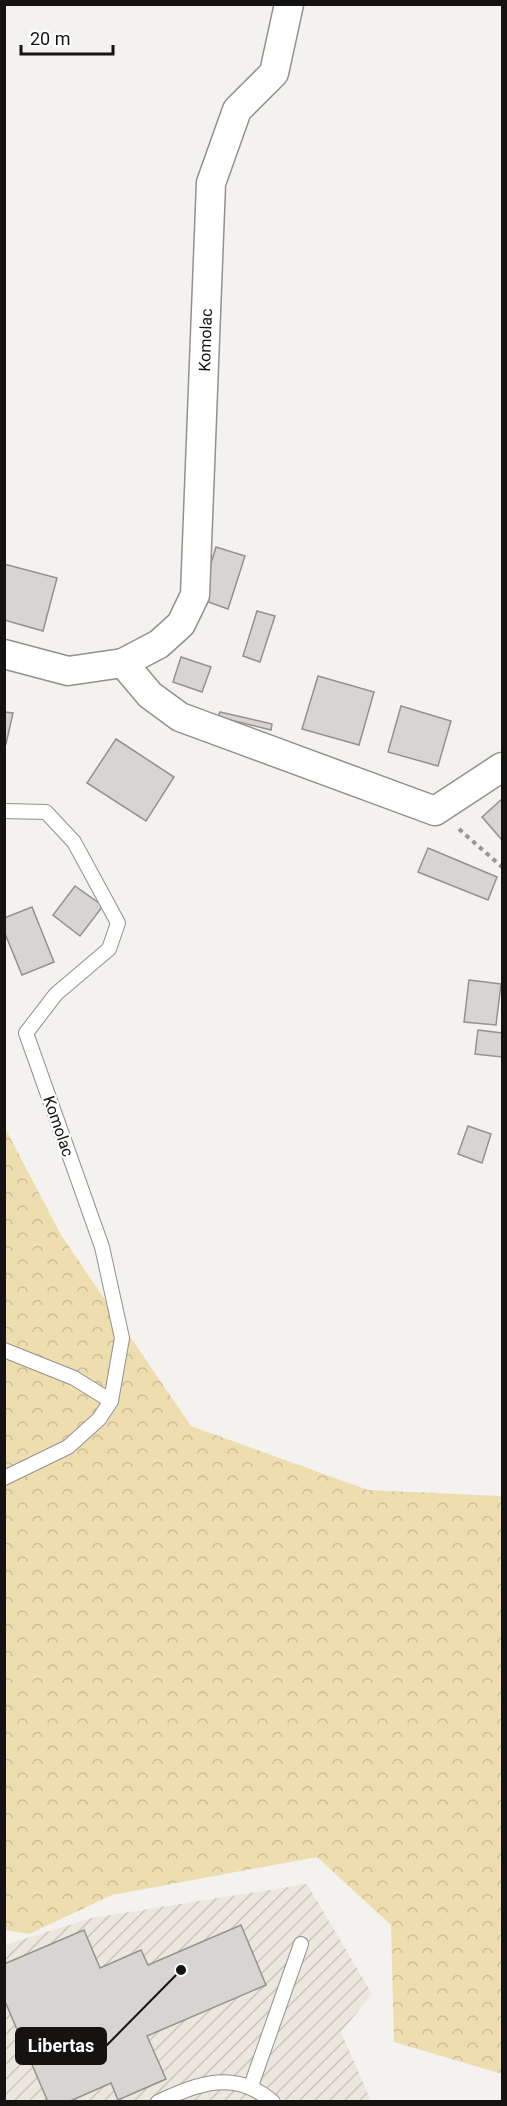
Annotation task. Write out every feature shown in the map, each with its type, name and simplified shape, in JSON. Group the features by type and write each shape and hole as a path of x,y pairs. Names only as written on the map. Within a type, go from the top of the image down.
{"street":[{"name":"Komolac","path":"4,654 68,671 123,663 159,644 181,624 195,594 211,183 237,110 274,73 289,4"},
{"path":"123,663 150,695 180,717 435,810 502,767"}],"lane":[{"name":"Komolac","path":"4,811 46,812 74,842 118,923 109,949 56,994 26,1033 102,1247 122,1338 111,1401 99,1419 68,1447 4,1478"},
{"path":"4,1350 74,1378 111,1401"},
{"path":"251,2086 301,1944"},
{"path":"158,2102 185,2090 225,2081 251,2086 273,2102"}],"path":[{"path":"435,810 502,867"}],"shaded area":[{"path":"307,1884 372,1994 341,2032 371,2101 5,2102 5,1945 92,1918"}],"green space":[{"path":"4,1126 61,1235 191,1426 368,1490 502,1496 502,2074 394,2042 391,1925 317,1857 112,1895 29,1934 5,1930"}],"building":[{"path":"216,547 245,556 228,609 200,599"},
{"path":"4,564 57,578 43,631 4,620"},
{"path":"257,611 275,616 260,662 243,656"},
{"path":"181,657 211,667 202,692 173,682"},
{"path":"318,676 374,692 359,745 302,729"},
{"path":"401,706 451,721 438,766 388,752"},
{"path":"4,712 13,713 6,744 4,744"},
{"path":"220,712 272,724 271,730 218,717"},
{"path":"116,739 174,777 146,821 87,783"},
{"path":"502,799 502,840 482,817"},
{"path":"428,848 497,877 488,900 418,872"},
{"path":"75,886 103,906 80,936 53,915"},
{"path":"32,907 54,962 22,975 4,931 4,918"},
{"path":"469,980 501,984 496,1025 464,1022"},
{"path":"478,1030 502,1033 502,1057 475,1054"},
{"path":"468,1126 491,1134 482,1163 458,1154"},
{"path":"241,1925 266,1985 147,2036 166,2079 118,2100 111,2083 68,2102 48,2102 4,1999 4,1964 84,1930 100,1968 141,1950 148,1965"}],"place":[{"name":"Libertas","path":"181,1970"}]}
